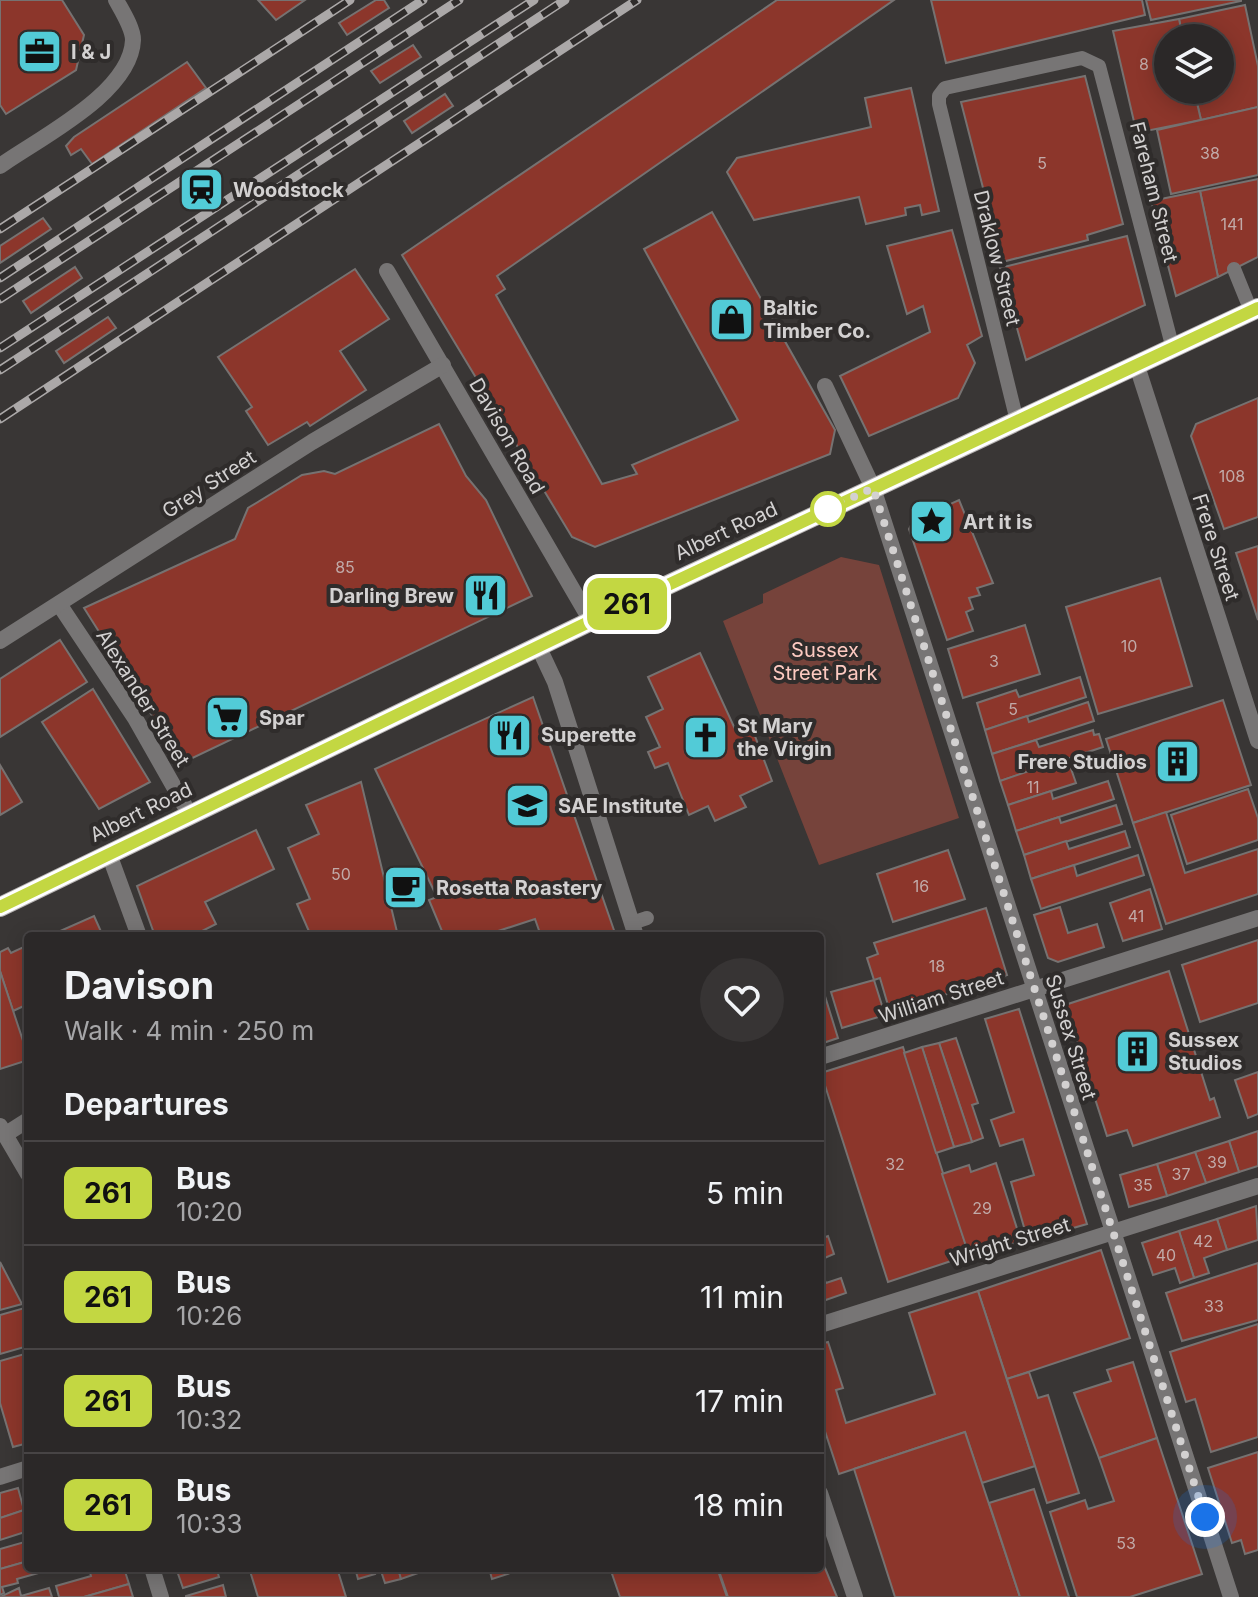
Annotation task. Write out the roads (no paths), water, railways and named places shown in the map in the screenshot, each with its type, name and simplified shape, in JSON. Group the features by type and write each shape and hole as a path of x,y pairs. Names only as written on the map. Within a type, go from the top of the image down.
{"main road":[{"name":"Albert Road","path":"0,907 591,621 1254,310"}],"street":[{"path":"1,162 96,100 118,81 128,66 133,37 116,0"},
{"name":"Davison Road","path":"387,271 591,621"},
{"name":"Grey Street","path":"0,641 312,442 443,365"},
{"name":"Frere Street","path":"1137,366 1258,741"},
{"name":"Sussex Street","path":"825,386 873,488 1231,1597"},
{"name":"Alexander Street","path":"59,604 135,718 190,815"},
{"path":"539,648 555,682 639,926"},
{"path":"109,854 138,932"},
{"name":"William Street","path":"824,1056 1258,918"},
{"path":"24,1122 3,1130 24,1167"},
{"name":"Wright Street","path":"824,1324 1258,1186"},
{"path":"0,1477 24,1469"},
{"path":"824,1505 855,1597"},
{"path":"153,1572 161,1597"}],"lane":[{"name":"Draklow Street","path":"1017,421 939,104 942,92 950,85 1082,58"},
{"name":"Fareham Street","path":"1082,58 1094,61 1102,73 1173,349"},
{"path":"1234,269 1254,310"}],"railway":[{"path":"0,229 350,0"},
{"path":"0,278 423,0"},
{"path":"0,299 459,0"},
{"path":"0,348 534,0"},
{"path":"0,370 565,0"},
{"path":"0,419 637,0"}],"place":[{"name":"I & J","path":"40,52"},
{"name":"Woodstock","path":"202,190"},
{"name":"Baltic Timber Co.","path":"732,320"},
{"name":"Art it is","path":"932,522"},
{"name":"Darling Brew","path":"485,596"},
{"name":"Spar","path":"228,718"},
{"name":"Superette","path":"510,735"},
{"name":"St Mary the Virgin","path":"706,738"},
{"name":"Frere Studios","path":"1178,762"},
{"name":"SAE Institute","path":"527,806"},
{"name":"Rosetta Roastery","path":"405,888"},
{"name":"Sussex Studios","path":"1137,1052"}],"park label":[{"name":"Sussex Street Park","path":"825,662"}]}
